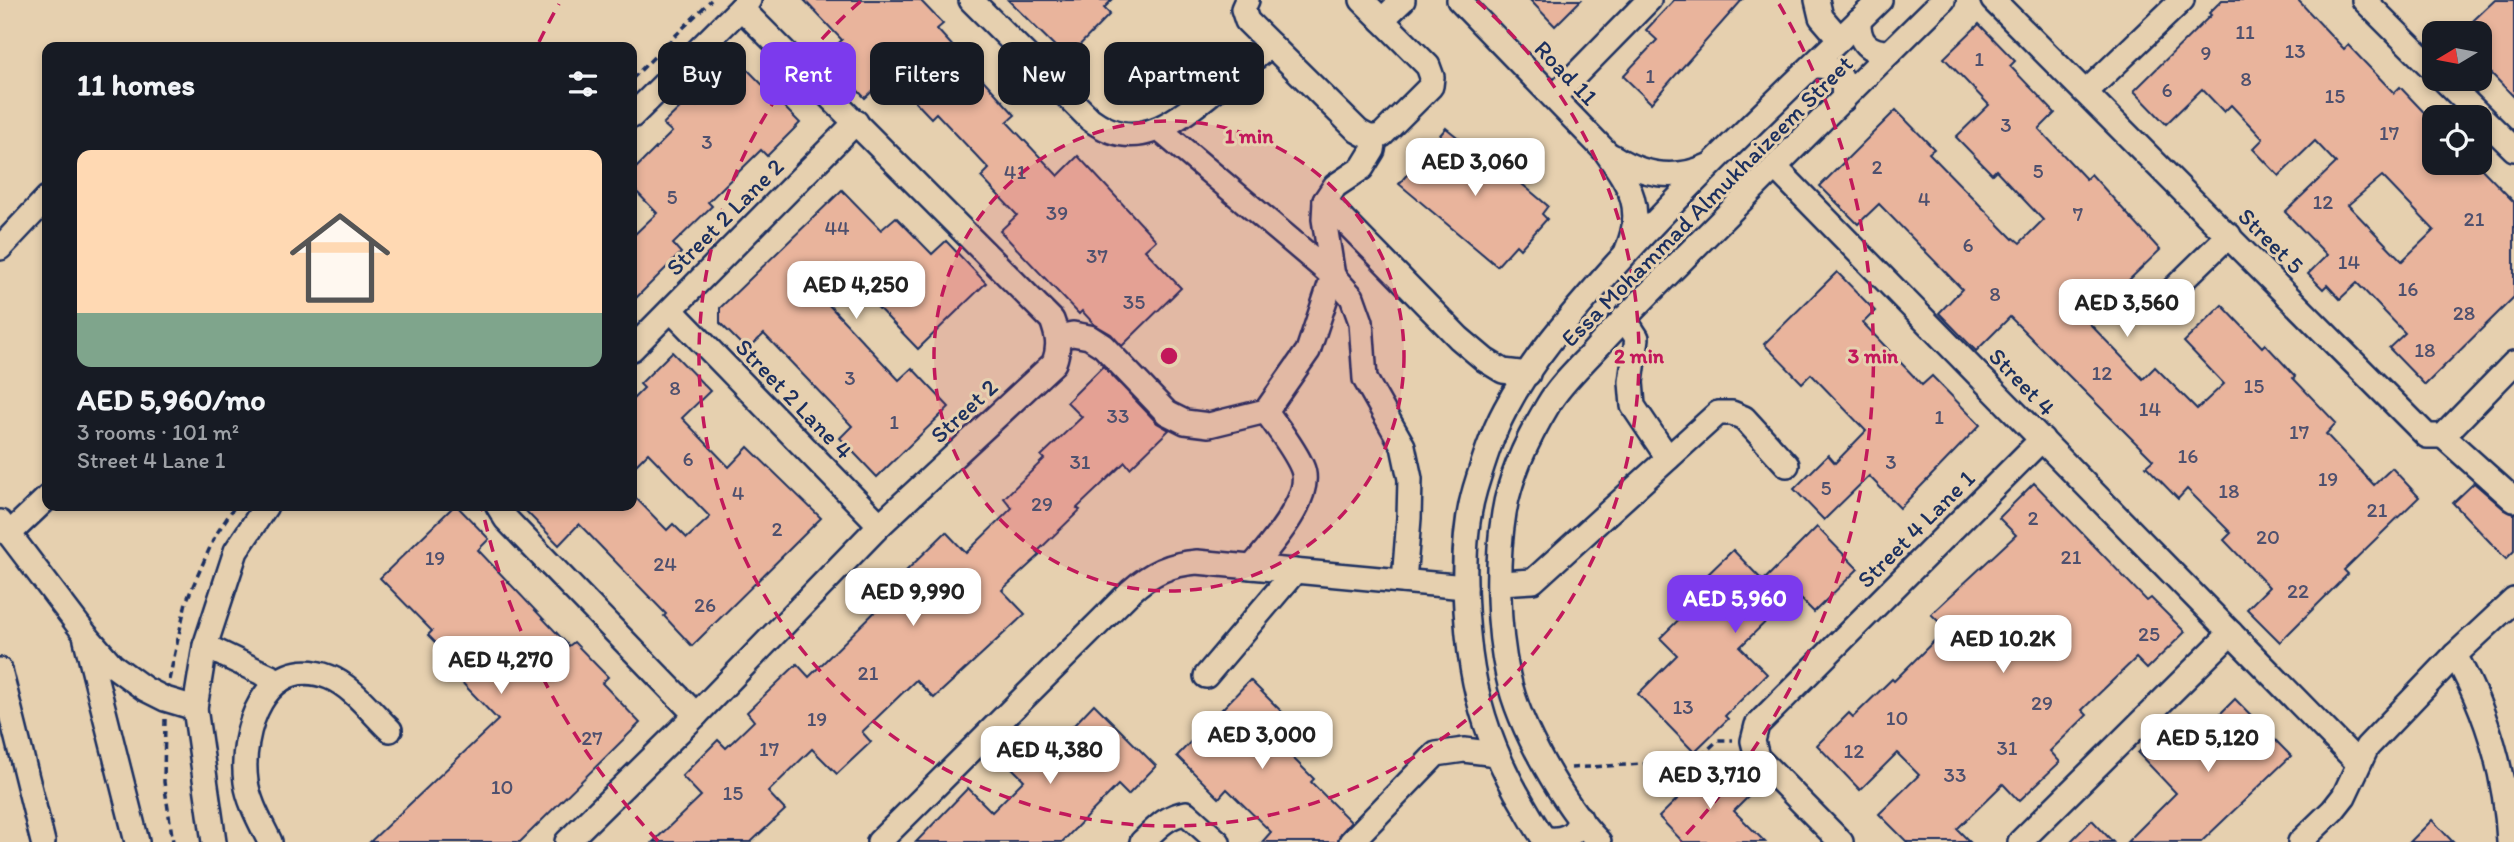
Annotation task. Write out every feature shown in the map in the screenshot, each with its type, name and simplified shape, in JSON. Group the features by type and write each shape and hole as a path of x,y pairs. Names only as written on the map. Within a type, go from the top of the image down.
{"street":[{"path":"971,0 1099,126 1125,134 1159,129 1183,116 1270,45"},
{"path":"1247,0 1243,9 1247,21 1358,131 1375,138 1382,135 1431,86 1432,76 1428,66 1362,0"},
{"path":"1382,20 1403,0"},
{"name":"Road 11","path":"1459,0 1606,152 1630,187 1634,199 1634,228 1625,254"},
{"path":"1554,97 1649,0"},
{"path":"1817,0 1822,17 1840,39"},
{"name":"Essa Mohammad Almukhaizeem Street","path":"1545,840 1513,788 1497,754 1485,725 1474,684 1465,587 1466,543 1474,492 1504,410 1556,333 1666,209 1880,0"},
{"name":"Essa Mohammad Almukhaizeem Street","path":"1599,842 1548,769 1521,715 1508,677 1503,640 1500,558 1504,511 1516,468 1549,402 1624,318 1943,0"},
{"name":"Street 5","path":"1993,0 2427,436 2443,436 2514,500"},
{"path":"2086,92 2182,0"},
{"path":"2364,0 2422,58"},
{"path":"637,111 745,4 856,122 1052,320 1058,337 1073,334 1089,337 1103,346 1167,413 1185,422 1209,425 1266,411 1308,351 1333,276 1324,219 1325,201 1335,186 1362,167 1373,150 1375,138"},
{"path":"1859,20 1859,33 1865,45 1877,52 1890,52"},
{"path":"1813,66 1827,66 1839,73 1845,86 1843,100"},
{"path":"2455,91 2514,149"},
{"name":"Street 2 Lane 2","path":"637,344 856,122"},
{"path":"1159,129 1333,276 1352,298 1361,322 1365,379 1403,446 1410,479 1404,581"},
{"name":"Road 11","path":"1606,152 1629,166 1657,175 1685,174 1713,164"},
{"name":"Street 4","path":"1775,167 2358,763"},
{"path":"1325,201 1459,338 1503,371 1528,374"},
{"path":"0,247 42,203"},
{"path":"2154,308 2229,235"},
{"name":"Street 2 Lane 4","path":"671,310 880,525"},
{"path":"1624,318 1637,338 1631,382 1633,406 1668,458"},
{"name":"Street 2","path":"567,842 696,715 880,525 1054,363 1059,350 1058,337"},
{"path":"2443,436 2514,363"},
{"path":"1252,567 1282,531 1305,489 1304,469 1266,411"},
{"path":"1500,583 1533,581 1718,413 1732,413 1744,418 1787,465"},
{"name":"Street 4 Lane 1","path":"1752,741 1757,725 2042,439"},
{"path":"42,501 4,528 112,665 128,678 165,699 195,708"},
{"path":"214,842 195,708 205,646 236,551 263,511"},
{"path":"501,511 696,715"},
{"path":"879,842 1142,581 1161,570 1182,563 1205,562 1465,587"},
{"path":"1206,676 1295,571"},
{"path":"2300,842 2333,810 2350,784 2367,747 2455,655 2514,600"},
{"path":"2020,842 2231,633"},
{"path":"85,634 137,842"},
{"path":"205,646 279,681"},
{"path":"2455,655 2485,715 2496,747 2503,779 2509,842"},
{"path":"0,670 43,842"},
{"path":"270,842 246,785 245,752 258,707 279,681 295,674 313,673 330,677 345,687 390,730"},
{"path":"1752,741 1757,757 1841,842"},
{"path":"1351,842 1436,754 1464,750 1497,754"},
{"path":"1142,842 1165,820 1173,815 1186,813 1218,842"},
{"path":"1545,840 1567,838 1574,833 1580,818"}],"path":[{"path":"637,74 711,0"},
{"path":"1548,769 1696,761 1718,740 1752,741"}],"building":[{"path":"804,0 920,0 943,24 937,29 949,42 870,42 870,93 865,98 856,89 856,42 840,42 842,40"},
{"path":"1008,0 1112,0 1104,8 1110,14 1083,42 1051,42"},
{"path":"1530,0 1581,0 1555,26"},
{"path":"1674,0 1742,0 1651,103 1623,76 1657,40 1646,30"},
{"path":"2222,0 2298,0 2344,49 2348,45 2394,93 2400,87 2422,110 2422,175 2488,175 2514,202 2514,297 2425,385 2389,348 2405,333 2357,283 2340,299 2327,285 2323,289 2308,274 2327,255 2285,212 2336,163 2315,141 2279,176 2253,149 2263,139 2231,105 2224,112 2202,89 2166,124 2134,91 2211,15 2209,13","holes":["2382,176 2434,230 2402,261 2348,205"]},
{"path":"2495,0 2514,0 2514,97 2492,74 2492,21 2473,21"},
{"path":"1979,24 2015,61 2010,66 2055,113 2039,129 2086,179 2091,174 2160,250 2094,314 2096,316 2089,323 2143,379 2155,367 2197,409 2224,384 2184,342 2222,305 2262,347 2265,344 2336,423 2326,434 2374,485 2392,468 2419,497 2344,570 2348,574 2280,642 2247,609 2269,587 2224,540 2231,533 2187,489 2178,499 2146,466 2153,460 2010,317 1976,351 1939,313 1962,289 1879,204 1858,224 1820,186 1896,110 1934,149 1929,153 2013,239 2020,243 2043,220 1996,170 1992,174 1956,137 1989,105 1944,58"},
{"path":"746,68 760,82 760,105 782,105 800,123 767,156 761,150 708,202 712,206 673,244 681,253 637,297 637,232 657,213 637,192 637,167 672,132 663,124 683,105 746,105"},
{"path":"984,81 998,96 998,105 1006,105 1015,115 1007,122 1058,176 1078,156 1156,240 1145,250 1181,288 1122,346 1082,311 1079,314 1000,231 1017,215 981,177 989,169 936,113 931,118 919,105 984,105"},
{"path":"1446,128 1500,171 1503,168 1548,206 1542,214 1547,219 1520,249 1516,245 1497,266 1399,184"},
{"path":"842,190 881,230 896,217 932,254 946,241 986,283 918,349 837,265 813,288 899,380 912,368 949,407 877,477 840,438 852,426 764,334 747,350 720,323 720,308"},
{"path":"1837,272 1875,311 1863,323 1922,385 1932,376 1980,425 1900,508 1869,476 1824,520 1794,489 1828,455 1835,463 1866,431 1811,374 1802,383 1764,344"},
{"path":"672,352 710,391 682,418 729,467 748,447 821,518 692,646 664,616 666,614 579,524 559,545 526,511 637,511 637,499 667,530 673,524 687,538 710,517 648,453 637,464 637,395 644,388 640,384"},
{"path":"1103,366 1157,423 1169,430 1130,468 1125,462 1077,508 1080,510 1037,552 1040,555 1002,590 1025,614 934,698 916,680 862,732 871,742 837,774 812,749 768,792 785,810 751,842 653,842 701,796 682,776 718,740 726,748 754,721 747,712 797,664 809,677 908,579 903,574 946,532 966,553 1012,508 1004,498 1044,459 1041,456 1082,417 1067,402"},
{"path":"2034,483 2147,601 2151,598 2185,632 2147,669 2136,658 2082,710 2087,715 2050,751 2060,762 2019,801 2003,784 1957,829 1970,842 1907,842 1879,814 1919,775 1897,753 1860,790 1817,745 1849,713 1853,717 1892,679 1894,681 1946,629 1931,614 2016,535 1999,518"},
{"path":"2474,483 2505,510 2514,514 2514,551 2506,559 2453,503"},
{"path":"449,511 462,511 489,539 478,550 569,646 574,642 608,677 602,683 640,723 520,842 370,842 498,720 452,672 458,666 428,635 432,631 380,578"},
{"path":"1817,527 1858,569 1814,612 1795,593 1740,647 1767,674 1725,716 1728,719 1694,752 1638,694 1677,655 1660,638 1713,586 1705,577 1733,550 1763,581"},
{"path":"1250,680 1292,722 1275,740 1314,779 1311,782 1351,822 1337,842 1262,842 1271,832 1227,789 1219,798 1177,756"},
{"path":"2235,699 2291,756 2201,842 2127,842 2176,793 2138,753 2170,721 2192,742"},
{"path":"1094,704 1156,766 1128,795 1118,785 1062,842 916,842 968,788 992,812 1024,780 1004,760 1038,726 1056,744"},
{"path":"1715,762 1749,796 1734,811 1765,842 1683,842 1659,817"},
{"path":"2092,820 2113,842 2070,842"},
{"path":"2432,820 2453,842 2410,842"}]}
